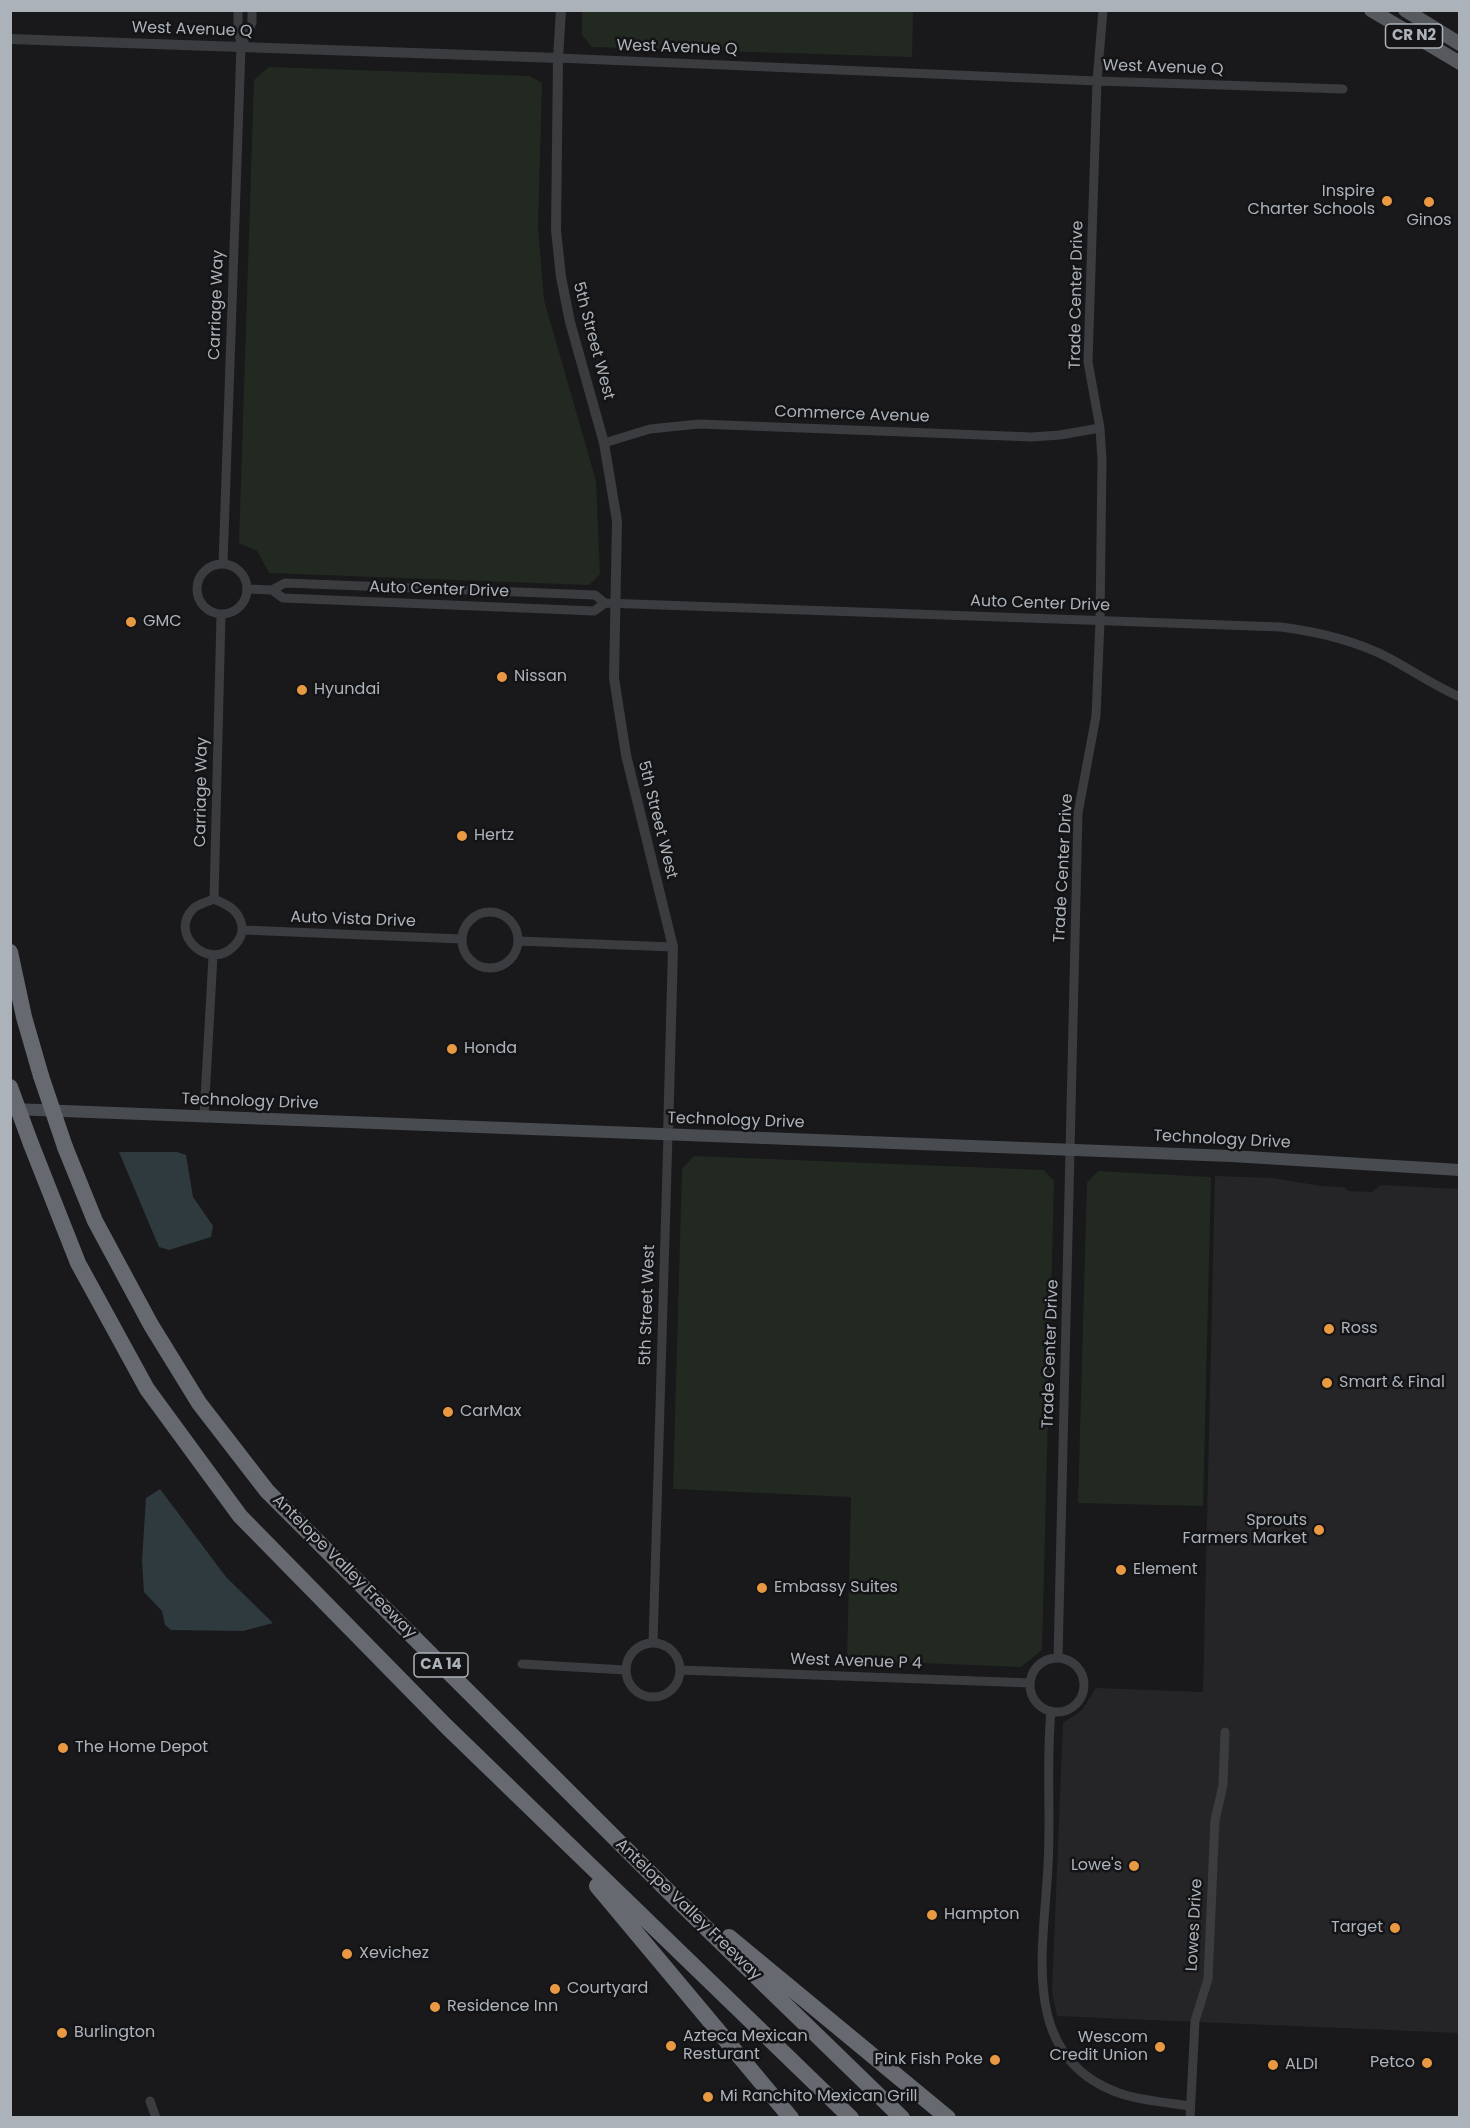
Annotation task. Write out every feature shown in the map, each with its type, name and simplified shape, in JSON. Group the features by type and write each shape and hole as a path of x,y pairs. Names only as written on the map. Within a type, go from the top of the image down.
{"highway":[{"name":"Antelope Valley Freeway","path":"10,952 24,1017 41,1076 65,1148 95,1221 151,1325 199,1403 267,1491 668,1891 902,2118"},
{"name":"CA 14","path":"10,1087 78,1263 147,1389 240,1516 446,1726 851,2118"},
{"path":"564,1842 584,1870 791,2118"},
{"path":"668,1891 734,1941 948,2118"}],"main road":[{"name":"CR N2","path":"1371,10 1459,59"},
{"name":"CR N2","path":"1405,10 1460,44"},
{"name":"Technology Drive","path":"10,1109 1231,1156 1460,1170"}],"street":[{"path":"238,10 242,47"},
{"path":"242,47 252,23 252,10"},
{"name":"5th Street West","path":"561,10 558,58 556,230 561,277 570,322 604,443 617,521 611,603 614,678 626,755 673,947 653,1643"},
{"name":"Trade Center Drive","path":"1058,1658 1078,813 1096,716 1100,621 1102,460 1100,428 1088,362 1097,81 1103,10"},
{"name":"West Avenue Q","path":"10,39 1343,89"},
{"name":"Carriage Way","path":"223,564 242,47"},
{"name":"Commerce Avenue","path":"604,443 650,429 699,424 1032,437 1100,428"},
{"path":"223,564 235,567 243,574 248,589 246,598 238,608 221,615 204,606 197,592 198,582 205,571 214,565 223,564"},
{"name":"Auto Center Drive","path":"248,589 272,590 285,583 326,584 595,595 611,603 1281,627 1318,632 1354,642 1388,657 1460,697"},
{"name":"Auto Center Drive","path":"272,590 283,598 594,611 611,603"},
{"name":"Carriage Way","path":"214,899 221,615"},
{"path":"214,899 235,910 243,930 238,941 228,952 213,956 198,951 189,942 185,927 195,907 214,899"},
{"path":"491,912 504,916 515,928 518,941 509,961 501,966 489,968 478,966 470,959 462,939 464,930 471,920 478,914 491,912"},
{"name":"Auto Vista Drive","path":"243,930 462,939"},
{"path":"518,941 673,947"},
{"path":"204,1116 213,956"},
{"path":"653,1643 671,1650 676,1657 680,1671 674,1687 667,1693 649,1697 632,1687 625,1670 631,1654 638,1647 653,1643"},
{"path":"1058,1658 1067,1660 1081,1672 1084,1690 1076,1704 1068,1709 1051,1711 1035,1701 1030,1683 1034,1671 1040,1664 1049,1659 1058,1658"},
{"path":"522,1664 625,1670"},
{"name":"West Avenue P 4","path":"680,1671 1030,1683"},
{"path":"1051,1711 1050,1832 1042,1987 1048,2020 1065,2053 1096,2082 1126,2095 1190,2106"},
{"name":"Lowes Drive","path":"1190,2118 1195,2021 1208,1979 1215,1820 1223,1785 1225,1732"},
{"path":"150,2101 156,2118"}],"shaded area":[{"path":"582,11 913,11 912,57 592,47 582,35"},
{"path":"269,67 530,76 542,83 538,227 544,300 596,481 600,574 589,585 269,573 257,551 239,543 254,80"},
{"path":"119,1152 177,1152 186,1155 193,1197 213,1226 211,1237 169,1250 159,1247"},
{"path":"694,1156 1044,1170 1054,1181 1042,1650 1021,1667 847,1660 851,1497 673,1489 682,1169"},
{"path":"1098,1171 1211,1177 1203,1506 1078,1503 1087,1183"},
{"path":"1215,1176 1272,1178 1344,1187 1348,1191 1372,1192 1381,1185 1459,1189 1459,2033 1057,2016 1052,1992 1063,1723 1082,1710 1096,1688 1203,1692"},
{"path":"160,1489 226,1577 273,1623 243,1631 171,1630 165,1625 162,1611 144,1592 142,1561 146,1498"}],"place":[{"name":"Inspire Charter Schools","path":"1387,201"},
{"name":"Ginos","path":"1429,202"},
{"name":"GMC","path":"131,622"},
{"name":"Nissan","path":"502,677"},
{"name":"Hyundai","path":"302,690"},
{"name":"Hertz","path":"462,836"},
{"name":"Honda","path":"452,1049"},
{"name":"Ross","path":"1329,1329"},
{"name":"Smart & Final","path":"1327,1383"},
{"name":"CarMax","path":"448,1412"},
{"name":"Sprouts Farmers Market","path":"1319,1530"},
{"name":"Element","path":"1121,1570"},
{"name":"Embassy Suites","path":"762,1588"},
{"name":"The Home Depot","path":"63,1748"},
{"name":"Lowe's","path":"1134,1866"},
{"name":"Hampton","path":"932,1915"},
{"name":"Target","path":"1395,1928"},
{"name":"Xevichez","path":"347,1954"},
{"name":"Courtyard","path":"555,1989"},
{"name":"Residence Inn","path":"435,2007"},
{"name":"Burlington","path":"62,2033"},
{"name":"Azteca Mexican Resturant","path":"671,2046"},
{"name":"Wescom Credit Union","path":"1160,2047"},
{"name":"Pink Fish Poke","path":"995,2060"},
{"name":"Petco","path":"1427,2063"},
{"name":"ALDI","path":"1273,2065"},
{"name":"Mi Ranchito Mexican Grill","path":"708,2097"}]}
